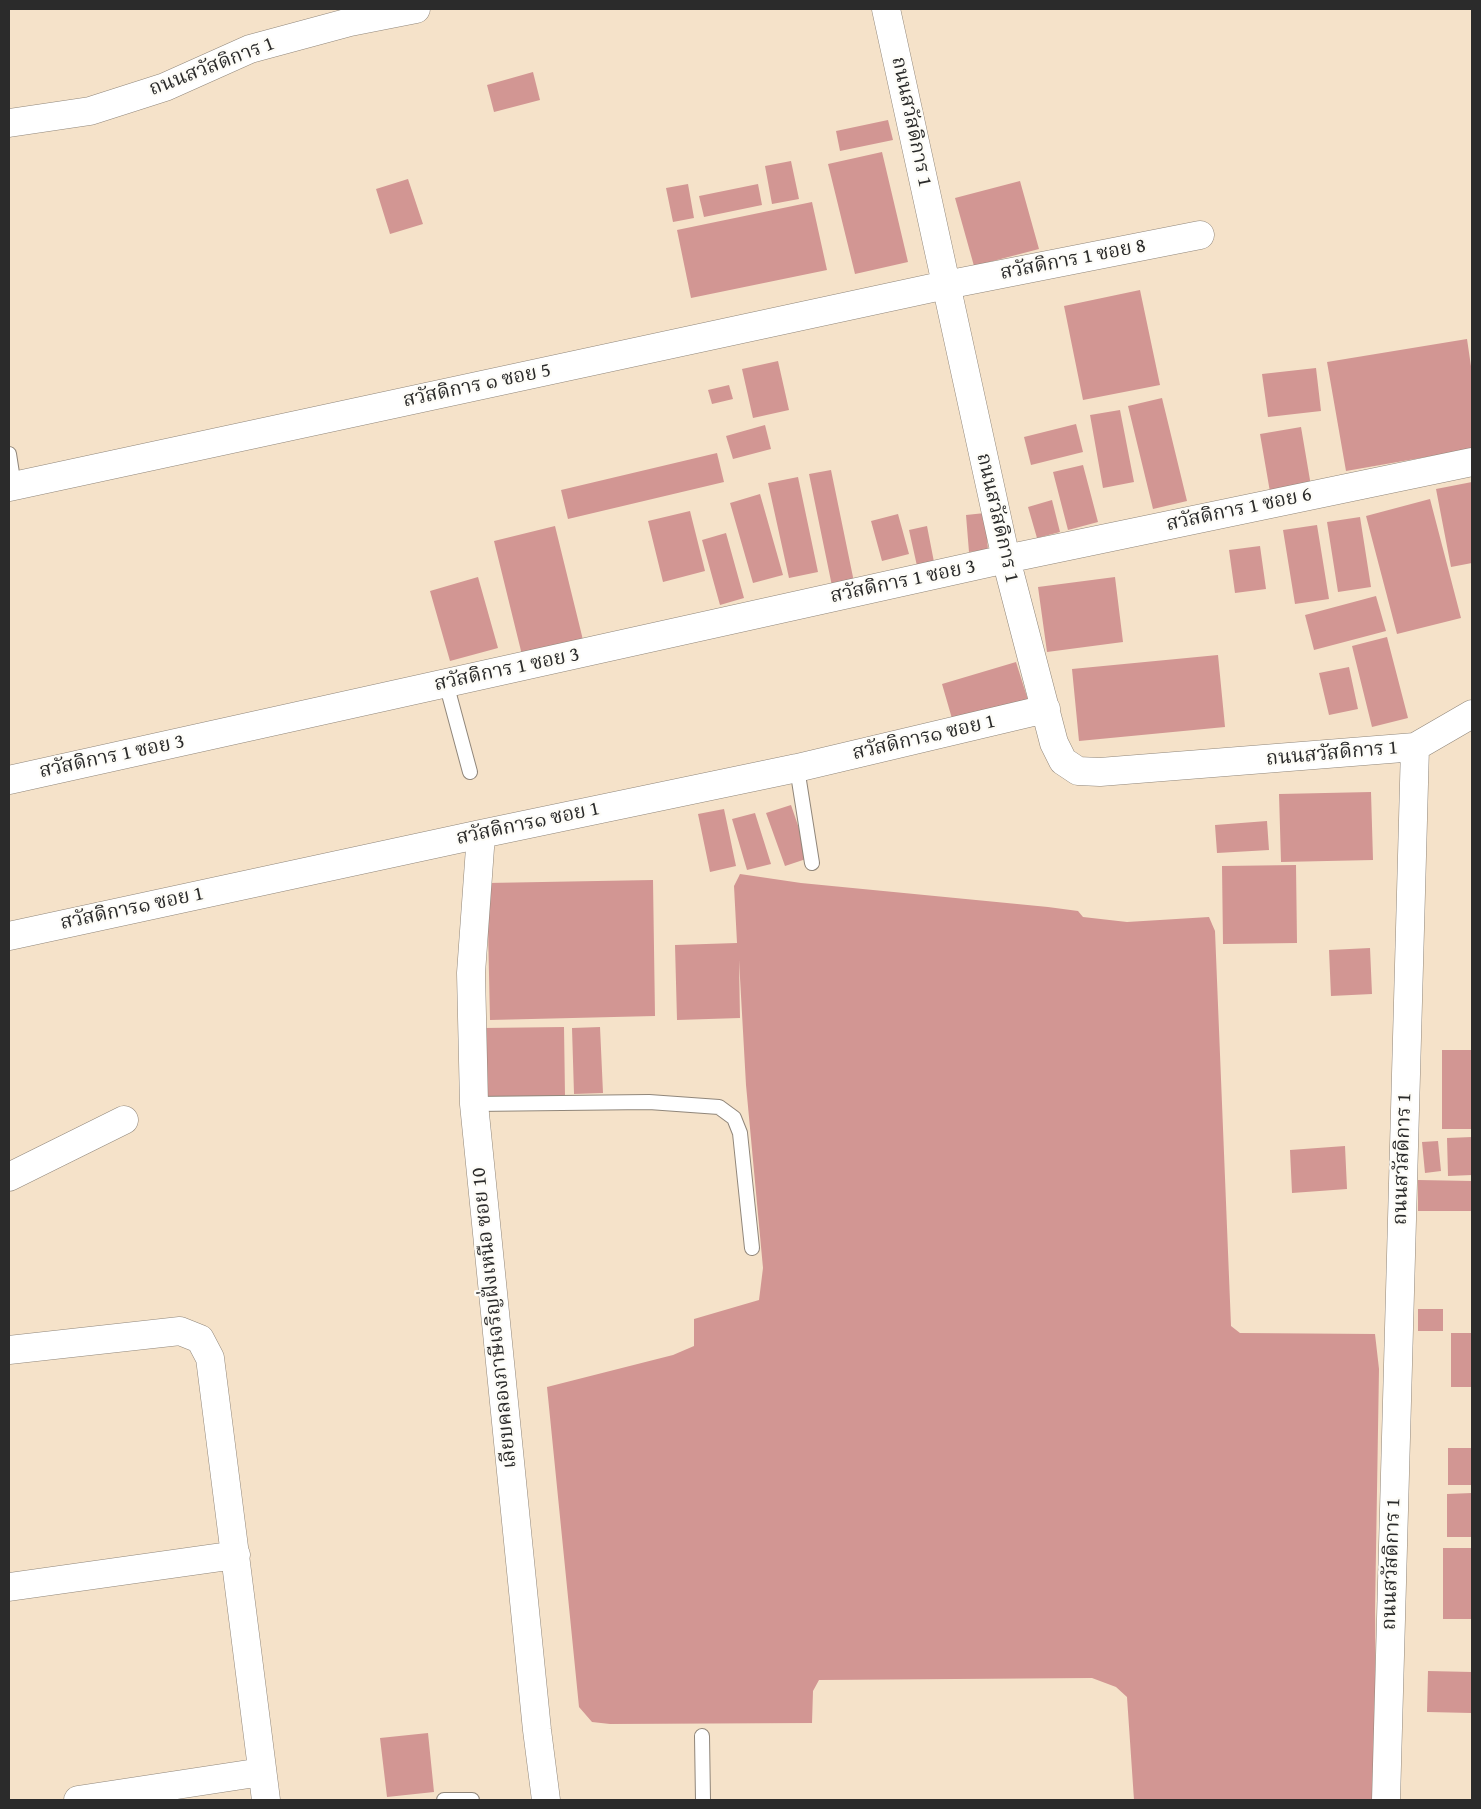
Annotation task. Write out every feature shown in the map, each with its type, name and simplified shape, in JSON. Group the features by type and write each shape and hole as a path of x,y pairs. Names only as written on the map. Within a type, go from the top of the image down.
{"street":[{"name":"ถนนสวัสดิการ 1","path":"9,123 90,111 165,87 250,48 350,22 416,9"},
{"name":"ถนนสวัสดิการ 1","path":"886,9 1006,559 1054,743 1063,761 1078,770 1100,772 1414,747 1386,1800"},
{"name":"สวัสดิการ 1 ซอย 8","path":"946,285 1200,235"},
{"name":"สวัสดิการ ๑ ซอย 5","path":"12,486 946,285"},
{"name":"สวัสดิการ 1 ซอย 6","path":"1006,559 1472,462"},
{"name":"สวัสดิการ 1 ซอย 3","path":"9,780 1006,559"},
{"name":"สวัสดิการ๑ ซอย 1","path":"9,936 797,768 1046,709"},
{"path":"1414,747 1472,714"},
{"name":"เลียบคลองภาษีเจริญฝั่งเหนือ ซอย 10","path":"481,834 470,973 474,1104 536,1720 546,1800"},
{"path":"9,1177 124,1120"},
{"path":"9,1350 180,1331 200,1339 210,1358 266,1800"},
{"path":"9,1587 236,1555"},
{"path":"78,1800 262,1772"}],"lane":[{"path":"9,454 12,486"},
{"path":"446,683 470,772"},
{"path":"797,768 812,863"},
{"path":"474,1104 649,1102 719,1107 734,1118 740,1133 752,1248"},
{"path":"702,1736 703,1800"},
{"path":"444,1800 472,1800"}],"building":[{"path":"533,72 540,100 494,112 487,85"},
{"path":"888,120 893,140 840,151 836,131"},
{"path":"882,152 908,262 855,274 828,164"},
{"path":"791,161 799,199 772,204 765,166"},
{"path":"408,179 423,224 390,234 376,189"},
{"path":"1020,181 1039,249 974,266 955,198"},
{"path":"688,184 694,218 673,222 666,188"},
{"path":"758,184 762,205 704,217 699,196"},
{"path":"812,202 827,270 691,298 677,230"},
{"path":"1140,290 1160,385 1083,400 1064,306"},
{"path":"1467,339 1472,373 1472,449 1346,471 1327,362"},
{"path":"778,361 789,410 753,418 742,369"},
{"path":"1316,368 1321,411 1268,417 1262,374"},
{"path":"729,385 733,399 712,404 708,390"},
{"path":"1162,398 1187,501 1153,509 1128,406"},
{"path":"1120,410 1134,482 1103,488 1090,415"},
{"path":"1076,424 1083,452 1031,465 1024,437"},
{"path":"765,425 771,449 733,459 726,436"},
{"path":"1301,427 1311,486 1270,492 1260,434"},
{"path":"717,453 724,482 568,519 561,490"},
{"path":"1083,465 1098,522 1068,530 1053,472"},
{"path":"831,470 854,582 832,586 809,474"},
{"path":"798,477 818,572 789,578 768,483"},
{"path":"1472,482 1472,563 1451,567 1436,489"},
{"path":"760,494 783,575 753,583 730,503"},
{"path":"1430,499 1461,618 1397,634 1366,516"},
{"path":"1052,500 1060,532 1037,538 1028,507"},
{"path":"690,511 705,571 663,582 648,521"},
{"path":"985,513 988,550 969,552 966,515"},
{"path":"898,514 909,554 882,561 871,521"},
{"path":"1360,517 1371,587 1338,592 1327,522"},
{"path":"1317,525 1329,599 1295,604 1283,530"},
{"path":"555,526 583,640 522,655 494,541"},
{"path":"927,526 934,562 917,566 909,530"},
{"path":"726,533 744,598 720,605 702,540"},
{"path":"1260,546 1266,589 1235,593 1229,550"},
{"path":"478,577 498,648 450,661 430,591"},
{"path":"1115,577 1123,642 1047,652 1038,587"},
{"path":"1376,596 1386,631 1314,650 1305,615"},
{"path":"1387,637 1408,718 1372,727 1352,646"},
{"path":"1218,655 1225,727 1079,741 1072,669"},
{"path":"1016,662 1028,700 953,722 942,684"},
{"path":"1349,667 1358,709 1329,715 1319,673"},
{"path":"1371,792 1373,860 1281,862 1279,794"},
{"path":"791,805 809,858 785,866 766,813"},
{"path":"724,809 736,866 710,872 698,814"},
{"path":"755,813 771,864 747,870 732,819"},
{"path":"1267,821 1269,850 1217,853 1215,825"},
{"path":"1296,865 1297,943 1223,944 1222,866"},
{"path":"740,874 801,883 1048,907 1078,911 1083,917 1127,922 1209,917 1215,931 1231,1326 1240,1333 1375,1334 1379,1369 1375,1612 1377,1800 1134,1800 1127,1697 1116,1687 1092,1678 819,1680 813,1691 812,1723 610,1724 592,1722 579,1707 547,1387 673,1355 694,1346 694,1319 759,1300 763,1268 746,1085 739,960 740,1018 677,1020 675,945 737,943 734,886"},
{"path":"653,880 655,1016 490,1020 487,883"},
{"path":"1370,948 1372,994 1331,996 1329,950"},
{"path":"564,1027 565,1096 484,1097 483,1028"},
{"path":"600,1027 603,1093 574,1094 572,1028"},
{"path":"1442,1050 1472,1050 1472,1129 1442,1129"},
{"path":"1472,1137 1472,1175 1448,1176 1447,1138"},
{"path":"1438,1141 1441,1171 1425,1173 1422,1142"},
{"path":"1345,1146 1347,1189 1292,1193 1290,1150"},
{"path":"1418,1180 1472,1181 1472,1211 1418,1211"},
{"path":"1418,1309 1443,1309 1443,1331 1418,1331"},
{"path":"1451,1333 1472,1333 1472,1387 1451,1387"},
{"path":"1448,1448 1472,1448 1472,1485 1448,1485"},
{"path":"1472,1493 1472,1537 1447,1537 1447,1494"},
{"path":"1443,1548 1472,1548 1472,1619 1443,1619"},
{"path":"1428,1671 1472,1672 1472,1713 1427,1712"},
{"path":"428,1733 434,1792 387,1797 380,1738"}]}
